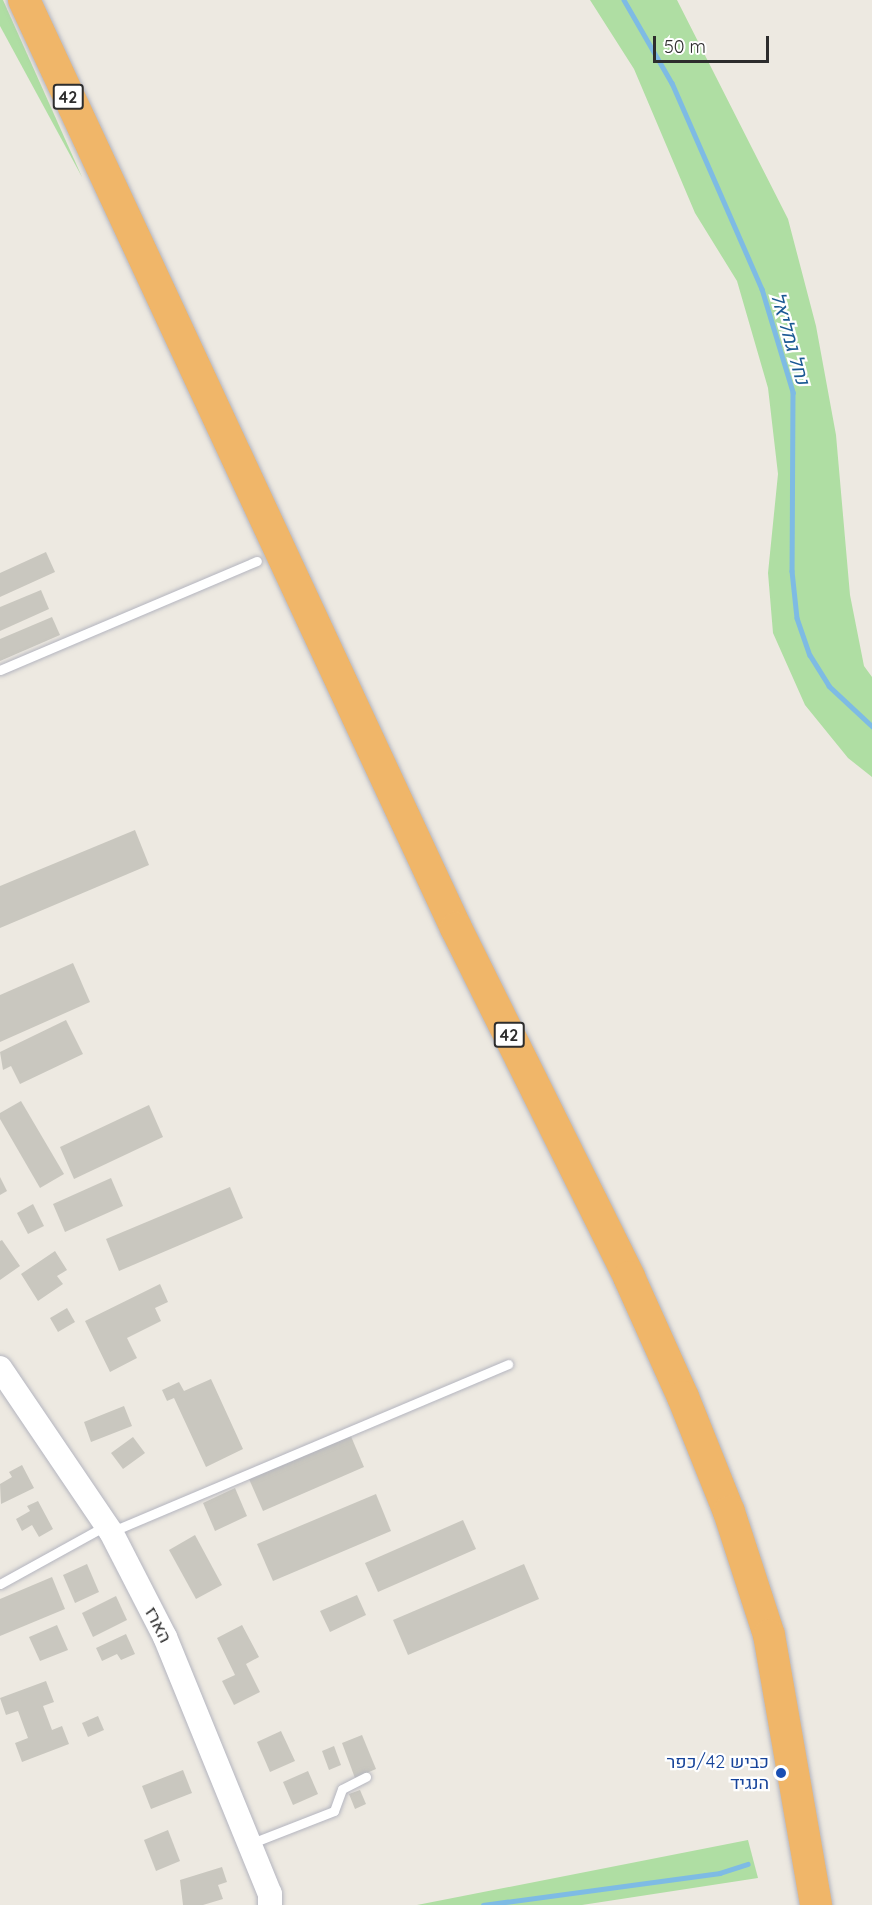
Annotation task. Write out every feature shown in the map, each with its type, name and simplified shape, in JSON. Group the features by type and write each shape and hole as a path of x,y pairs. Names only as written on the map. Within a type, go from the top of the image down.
{"highway":[{"name":"42","path":"24,0 456,928 629,1277 683,1397 729,1512 769,1635 816,1905"},
{"name":"42","path":"35,0 113,194"}],"street":[{"name":"הארז","path":"0,1368 108,1529 165,1637 249,1844 270,1905"}],"lane":[{"path":"0,669 257,561"},
{"path":"0,1584 108,1529 508,1364"},
{"path":"249,1844 334,1811 342,1790 366,1777"}],"green space":[{"path":"0,0 3,0 82,177 0,26"},
{"path":"590,0 677,0 788,219 816,326 836,435 850,595 864,666 872,677 872,777 848,758 805,705 773,633 768,573 778,474 768,388 737,281 695,213 634,69"},
{"path":"748,1840 758,1878 582,1905 417,1905"}],"building":[{"path":"46,552 55,572 0,597 0,573"},
{"path":"41,590 49,609 0,631 0,607"},
{"path":"52,617 60,635 0,661 0,639"},
{"path":"135,830 149,865 0,928 0,886"},
{"path":"73,963 90,1002 0,1042 0,995"},
{"path":"66,1020 83,1054 20,1084 11,1066 3,1070 0,1052"},
{"path":"21,1101 64,1174 40,1188 0,1119 0,1113"},
{"path":"149,1105 163,1137 74,1179 60,1147"},
{"path":"0,1177 7,1191 0,1195"},
{"path":"111,1178 123,1206 65,1232 53,1204"},
{"path":"230,1187 243,1218 119,1271 106,1239"},
{"path":"33,1204 44,1226 28,1234 17,1213"},
{"path":"2,1240 20,1266 0,1280 0,1241"},
{"path":"55,1251 67,1270 57,1276 63,1284 38,1301 21,1274"},
{"path":"160,1284 168,1302 155,1308 161,1321 127,1338 137,1358 110,1372 85,1321"},
{"path":"67,1308 75,1322 58,1332 50,1318"},
{"path":"211,1379 243,1449 206,1467 174,1398 167,1401 162,1390 179,1382 184,1391"},
{"path":"124,1406 132,1426 91,1442 84,1422"},
{"path":"350,1434 364,1467 263,1511 249,1479"},
{"path":"133,1437 145,1453 123,1469 111,1453"},
{"path":"22,1465 34,1488 1,1504 0,1484 12,1477 9,1472"},
{"path":"235,1488 247,1516 215,1531 203,1503"},
{"path":"376,1494 391,1531 273,1581 257,1544"},
{"path":"38,1501 53,1529 39,1537 32,1525 22,1531 16,1519 30,1511 27,1506"},
{"path":"463,1520 476,1549 378,1592 365,1563"},
{"path":"195,1535 222,1585 196,1599 169,1550"},
{"path":"87,1564 99,1592 75,1603 63,1575"},
{"path":"524,1564 539,1599 408,1655 393,1620"},
{"path":"52,1577 65,1609 0,1636 0,1599"},
{"path":"357,1595 366,1615 330,1632 320,1611"},
{"path":"116,1596 127,1620 93,1637 82,1613"},
{"path":"57,1625 68,1650 40,1661 29,1637"},
{"path":"242,1625 259,1657 246,1664 260,1692 234,1705 222,1681 235,1675 217,1638"},
{"path":"126,1634 135,1654 121,1660 117,1654 102,1661 96,1648"},
{"path":"46,1681 54,1702 43,1706 52,1730 62,1726 69,1744 22,1762 15,1743 28,1738 18,1711 6,1715 0,1698"},
{"path":"98,1716 104,1730 88,1737 82,1723"},
{"path":"281,1731 295,1761 270,1772 257,1742"},
{"path":"362,1735 376,1769 355,1778 342,1743"},
{"path":"334,1746 341,1765 329,1770 322,1751"},
{"path":"183,1770 192,1793 151,1809 142,1786"},
{"path":"308,1771 318,1794 293,1805 283,1782"},
{"path":"360,1790 366,1804 355,1809 349,1794"},
{"path":"168,1830 180,1861 156,1871 144,1840"},
{"path":"222,1867 227,1882 218,1885 223,1899 203,1905 183,1905 180,1880"}],"waterway":[{"name":"נחל גמליאל","path":"624,0 672,83 762,289 793,392 792,571 797,618 810,655 829,686 872,726"},
{"path":"483,1905 720,1873 748,1864"}],"place":[{"name":"כביש 42/כפר הנגיד","path":"781,1773"}]}
